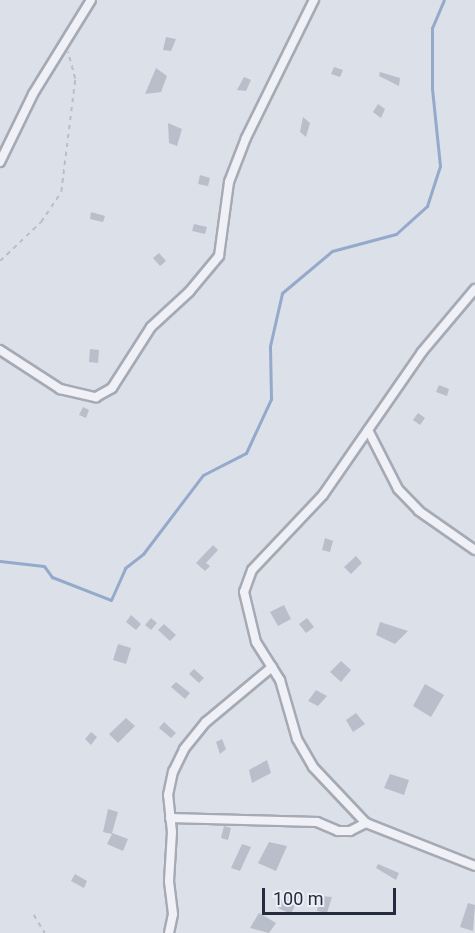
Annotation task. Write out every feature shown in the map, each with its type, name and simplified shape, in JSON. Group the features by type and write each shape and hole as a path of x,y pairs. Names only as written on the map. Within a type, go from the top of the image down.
{"street":[{"path":"0,162 33,94 91,0"},
{"path":"0,350 60,389 96,398 112,388 151,327 189,292 219,256 228,182 246,138 314,0"},
{"path":"475,289 436,333 323,495 270,546 248,580 244,591 256,642 280,680 304,755 366,823 475,866"},
{"path":"368,430 398,489 419,511 475,550"},
{"path":"169,933 173,914 169,880 168,795 184,749 206,722 272,667"},
{"path":"170,818 317,822 338,831 350,831 366,823"}],"path":[{"path":"0,261 41,222 61,192 75,79 65,43"},
{"path":"34,915 45,933"}],"building":[{"path":"166,37 176,39 171,51 163,50"},
{"path":"334,67 343,70 340,77 331,74"},
{"path":"156,68 167,76 161,92 145,94"},
{"path":"380,72 400,78 399,86 379,76"},
{"path":"244,77 251,80 246,91 237,90"},
{"path":"378,104 385,109 381,118 373,112"},
{"path":"303,117 310,123 306,137 300,132"},
{"path":"168,123 182,129 177,146 169,143"},
{"path":"200,175 210,178 208,186 198,184"},
{"path":"91,212 105,216 103,222 90,219"},
{"path":"194,224 207,227 205,234 192,231"},
{"path":"159,253 166,261 160,266 153,258"},
{"path":"90,349 99,350 98,363 89,362"},
{"path":"439,385 449,389 447,396 436,392"},
{"path":"83,407 89,410 86,418 79,415"},
{"path":"418,413 425,418 420,425 413,420"},
{"path":"325,538 333,541 330,552 322,550"},
{"path":"213,545 218,550 206,563 210,566 205,571 196,563"},
{"path":"356,556 362,563 351,574 344,567"},
{"path":"284,605 291,619 278,626 270,612"},
{"path":"131,615 141,624 136,630 126,622"},
{"path":"151,618 157,623 151,630 145,625"},
{"path":"307,618 314,627 306,633 299,624"},
{"path":"380,622 408,631 395,644 376,635"},
{"path":"164,624 176,635 170,641 158,630"},
{"path":"118,644 131,648 126,664 113,660"},
{"path":"341,661 351,670 341,682 330,672"},
{"path":"194,669 204,678 199,683 189,674"},
{"path":"176,682 190,693 185,699 171,687"},
{"path":"425,684 444,695 431,717 413,706"},
{"path":"316,690 327,696 318,706 308,701"},
{"path":"356,713 365,724 353,732 346,720"},
{"path":"126,718 135,726 118,743 109,734"},
{"path":"164,722 176,733 171,738 159,728"},
{"path":"91,732 97,737 91,745 85,739"},
{"path":"222,739 226,749 220,754 216,742"},
{"path":"267,760 271,773 252,783 249,770"},
{"path":"390,774 409,780 404,795 384,788"},
{"path":"108,809 118,812 112,833 128,839 123,851 107,844 112,834 103,832"},
{"path":"224,826 231,828 228,840 221,838"},
{"path":"269,842 287,846 276,871 258,863"},
{"path":"242,844 251,847 240,871 231,868"},
{"path":"378,864 399,873 396,880 376,868"},
{"path":"75,874 87,881 84,888 71,881"},
{"path":"285,891 300,895 291,914 278,908"},
{"path":"320,896 332,897 327,913 317,911"},
{"path":"468,903 475,905 473,931 460,927"},
{"path":"259,913 276,923 269,933 250,928"}],"waterway":[{"path":"0,561 44,566 52,577 111,600 125,568 143,554 203,475 246,453 271,399 270,346 282,293 332,251 396,234 427,206 440,166 432,88 432,28 444,0"}]}
